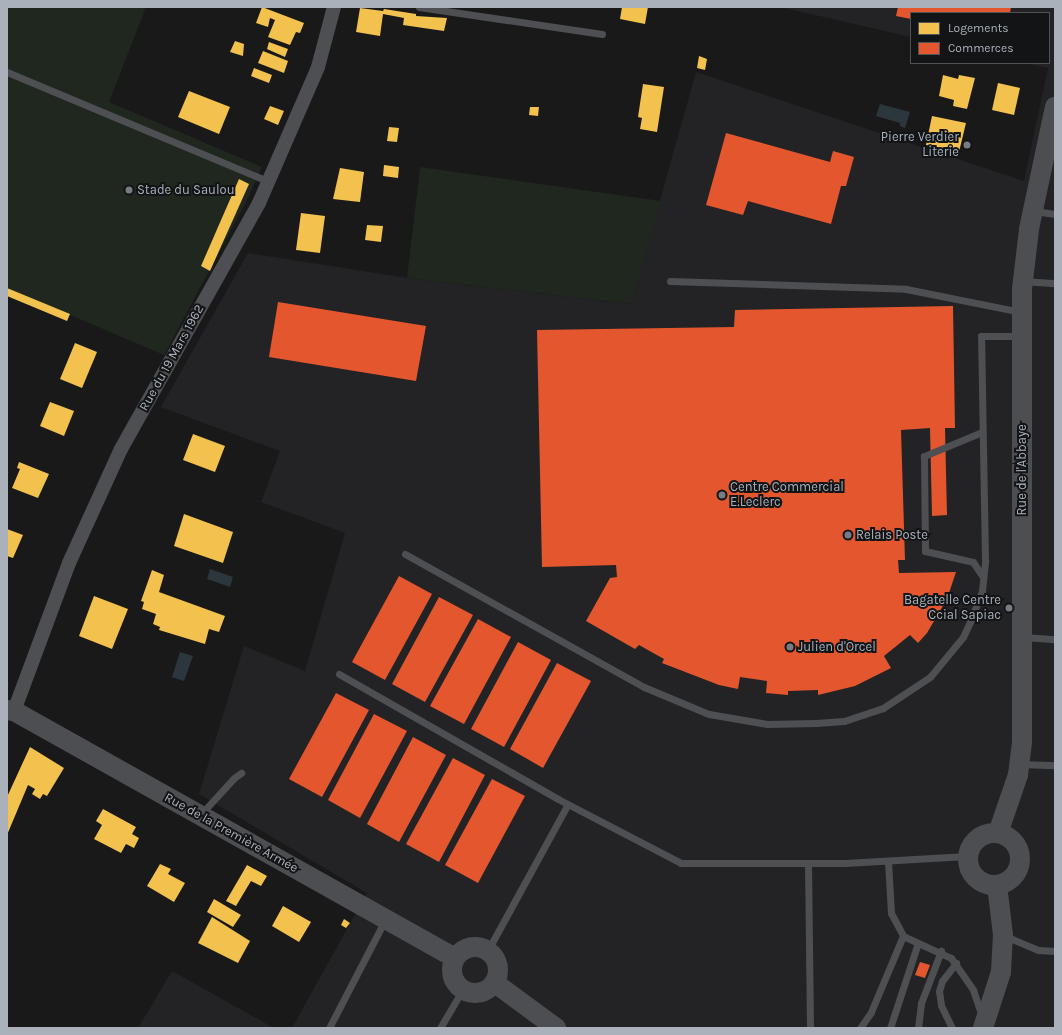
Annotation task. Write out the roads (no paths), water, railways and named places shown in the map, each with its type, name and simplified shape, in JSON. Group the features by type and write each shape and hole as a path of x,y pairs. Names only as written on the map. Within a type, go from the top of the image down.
{"main road":[{"name":"Rue de l'Abbaye","path":"998,833 1020,764 1022,637 1021,336 1023,281 1033,211 1055,107"},
{"name":"Rue de la Première Armée","path":"10,710 455,958"},
{"path":"991,832 998,833 1011,839 1016,845 1020,858 1020,866 1012,879 997,885 989,885 975,878 970,872 967,856 973,843 978,838 991,832"},
{"path":"984,1026 1001,972 1003,935 997,885"},
{"path":"473,946 488,950 497,961 498,976 490,988 477,993 463,989 457,985 452,972 455,958 466,948 473,946"},
{"path":"495,982 556,1028"}],"street":[{"name":"Rue du 19 Mars 1962","path":"10,710 69,563 121,449 259,203 318,67 334,7"}],"lane":[{"path":"419,7 602,34"},
{"path":"7,72 268,181"},
{"path":"1033,211 1055,214"},
{"path":"670,281 906,289 1022,312"},
{"path":"1023,281 1055,283"},
{"path":"404,554 486,601 671,700 709,714 767,724 844,721 883,708 930,677 963,637 984,579 981,336 1021,336"},
{"path":"982,432 924,456 926,551 973,562 984,579"},
{"path":"1022,637 1055,638"},
{"path":"339,674 568,804 681,863 808,863 888,861 967,856"},
{"path":"1020,764 1055,765"},
{"path":"200,815 234,778 241,773"},
{"path":"488,950 568,804"},
{"path":"888,861 891,913 903,936 941,951 956,963 973,990 984,1026"},
{"path":"808,863 810,1028"},
{"path":"329,1028 385,920"},
{"path":"1003,935 1038,950 1055,951"},
{"path":"860,1028 872,1012 903,936"},
{"path":"890,1028 918,943"},
{"path":"918,1028 921,1004 941,951"},
{"path":"952,1028 941,1005 939,991 942,981 956,963"},
{"path":"440,1028 463,989"}],"place":[{"name":"Pierre Verdier Literie","path":"967,145"},
{"name":"Stade du Saulou","path":"129,190"},
{"name":"Centre Commercial E.Leclerc","path":"722,495"},
{"name":"Relais Poste","path":"848,535"},
{"name":"Bagatelle Centre Ccial Sapiac","path":"1009,608"},
{"name":"Julien d'Orcel","path":"790,647"}]}
